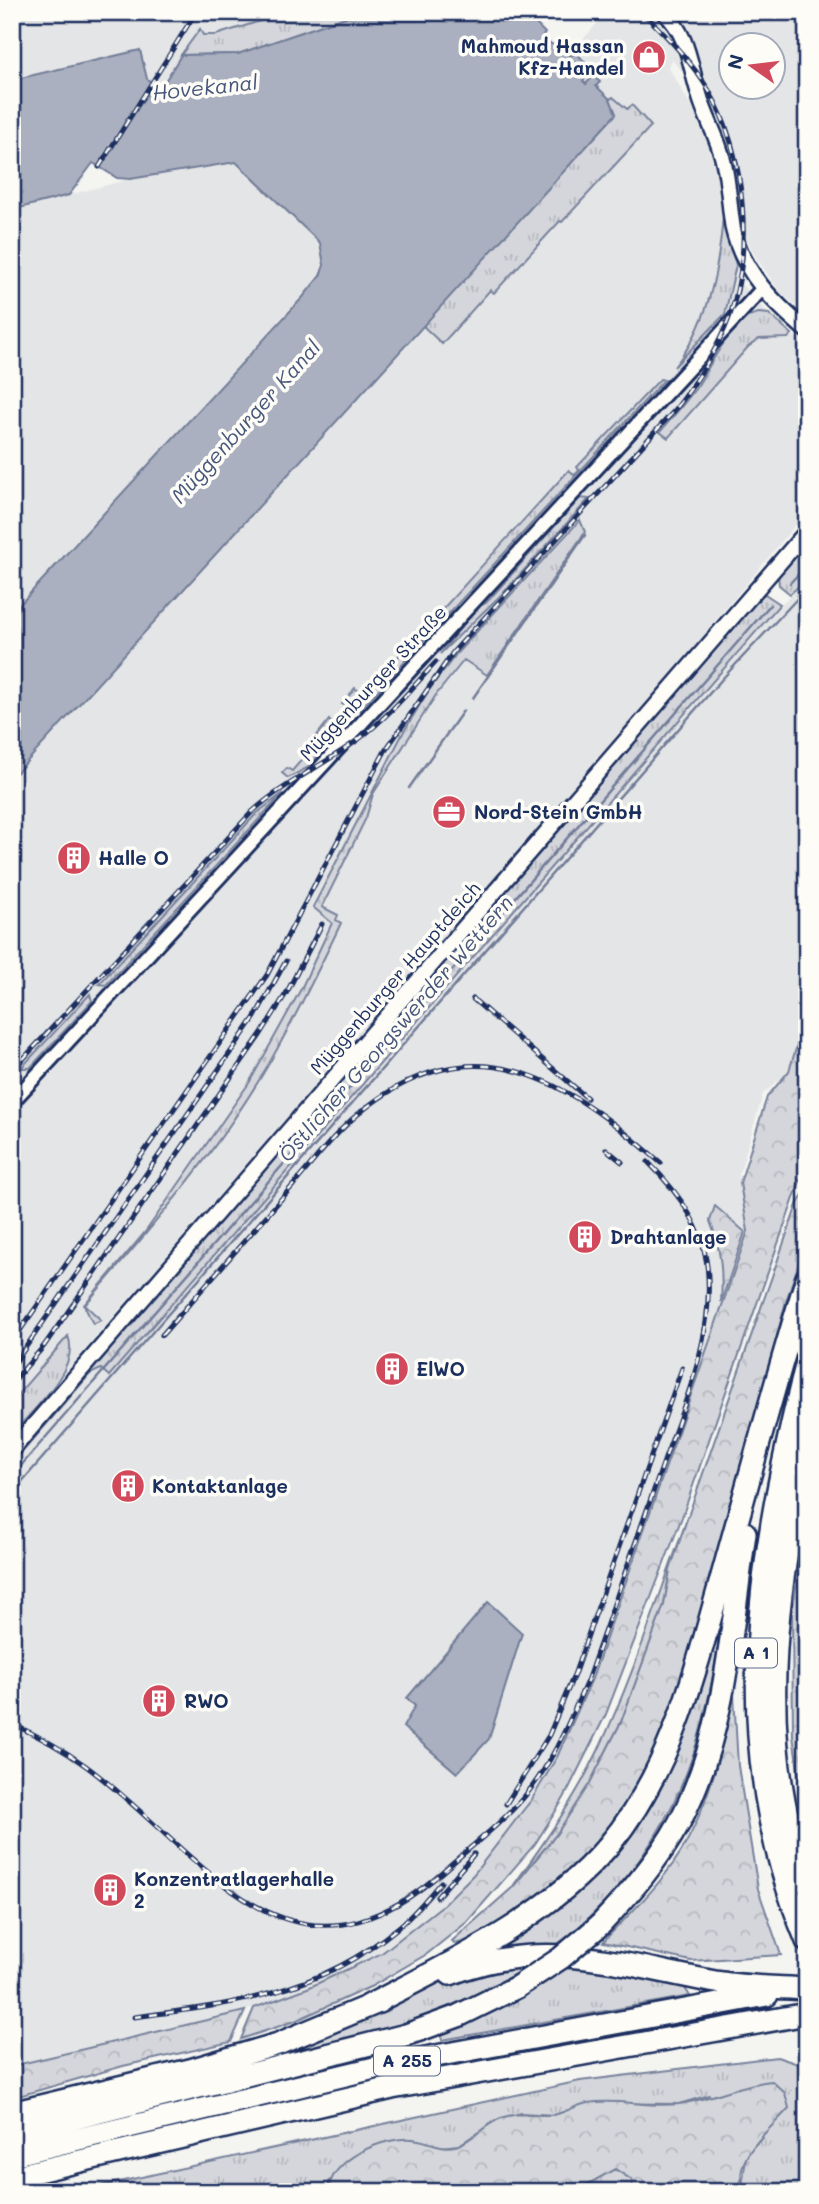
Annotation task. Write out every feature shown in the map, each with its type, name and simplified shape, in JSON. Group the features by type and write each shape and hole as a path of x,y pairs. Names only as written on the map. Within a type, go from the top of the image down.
{"highway":[{"path":"368,2006 463,1957 542,1907 608,1845 633,1812 657,1771 695,1672 807,1278"},
{"name":"A 1","path":"807,1362 768,1534 755,1677 763,1794 780,1867 807,1941"},
{"path":"807,1450 787,1536 777,1632 775,1710 783,1790 807,1883"},
{"path":"12,2134 406,2035 458,2016 517,1987 561,1958 601,1924 655,1860 678,1823 699,1777 720,1709 757,1455"},
{"path":"12,2113 190,2070 278,2044 457,1971 534,1955 603,1958 711,1981 807,1989"},
{"name":"A 255","path":"12,2155 387,2065 807,1989"},
{"name":"A 255","path":"12,2177 391,2088 807,2014"}],"street":[{"path":"664,12 687,46 699,97 723,159 736,237 746,263 762,289 807,331"},
{"name":"Müggenburger Straße","path":"12,1102 762,289"},
{"name":"Müggenburger Hauptdeich","path":"12,1450 807,531"}],"shaded area":[{"path":"12,12 289,12 216,35 203,35 199,30 161,88 156,85 104,170 95,164 54,69 12,80"},
{"path":"607,12 807,12 807,316 779,291 752,251 739,218 733,180 703,92 700,69 683,72 672,60 668,67 698,117 706,138 719,183 726,237 741,284 769,314 807,347 807,511 683,660 12,1434 12,778 422,325 442,343 491,290 495,292 560,220 563,222 584,199 631,105 627,109 614,97 610,99 596,86 594,76 586,84 582,81 577,53 572,52"},
{"path":"236,162 314,234 324,254 320,276 12,613 12,210 130,179"},
{"path":"807,579 807,1013 789,1071 763,1094 739,1175 749,1231 592,1679 557,1757 506,1836 473,1875 443,1905 382,1953 310,1987 254,2008 12,2066 12,1464 90,1373 101,1369 109,1375 776,609"}],"green space":[{"path":"289,12 360,12 238,54 181,55 200,29 203,35 216,35"},
{"path":"613,97 627,109 632,105 651,126 494,293 490,290 442,344 422,325 616,114 610,99"},
{"path":"723,217 736,265 725,314 674,367 704,315 715,277"},
{"path":"769,314 792,334 788,338 759,339 748,347 668,438 660,432 698,385 732,332 749,316"},
{"path":"660,379 664,380 439,624 430,623 569,470 575,475 579,470 577,467"},
{"path":"580,498 589,499 505,591 440,654 477,607 486,603"},
{"path":"580,520 585,532 487,675 464,660 436,695 373,794 366,818 322,907 338,915 336,920 341,923 316,975 252,1092 208,1156 85,1305 101,1320 93,1324 84,1305 146,1231 249,1083 301,989 332,923 313,907 404,731 429,690 457,653"},
{"path":"807,542 807,579 790,594 779,585 778,575"},
{"path":"765,594 780,604 109,1376 101,1369 90,1374 12,1464 12,1458 759,597"},
{"path":"418,635 424,640 360,710 342,704 355,688 363,695"},
{"path":"329,720 338,734 307,768 288,778 282,773 287,768 292,771 318,741 315,738"},
{"path":"283,793 106,985 99,984 257,813"},
{"path":"90,994 92,1001 30,1068 21,1068"},
{"path":"807,1013 807,1161 682,1517 606,1714 564,1798 535,1844 467,1922 427,1954 372,1986 295,2021 241,2039 254,2008 310,1987 382,1953 443,1905 473,1875 532,1799 557,1757 592,1679 748,1231 740,1183 767,1097 789,1071"},
{"path":"807,1188 805,1245 786,1301 717,1566 669,1724 625,1811 573,1872 472,1940 454,1944 452,1941 513,1887 556,1835 590,1783 621,1722 664,1605 670,1570 686,1522 797,1205"},
{"path":"715,1206 745,1232 721,1302 720,1261 710,1221"},
{"path":"68,1336 70,1348 61,1375 12,1434 12,1401"},
{"path":"807,1520 807,1829 793,1736 792,1612"},
{"path":"686,1522 670,1570 664,1605 621,1722 590,1783 556,1835 513,1886 569,1803 598,1751 634,1666"},
{"path":"731,1560 708,1700 697,1743 682,1784 662,1825 637,1864 579,1928 557,1944 531,1952 467,1961 510,1935"},
{"path":"734,1695 738,1766 758,1889 781,1955 691,1961 603,1942 658,1883 686,1843 709,1789"},
{"path":"539,1959 475,1995 407,2022 266,2061 264,2056 451,1978"},
{"path":"571,1960 681,1982 690,1996 442,2040 440,2030"},
{"path":"245,2011 231,2042 123,2066 12,2098 12,2066"},
{"path":"777,2057 807,2067 807,2192 745,2192 742,2186 747,2151 763,2138 709,2095 679,2104 588,2103 555,2115 521,2113 499,2119 459,2145 440,2147 412,2139 329,2181 328,2192 82,2190 580,2081"},
{"path":"772,2081 785,2093 789,2108 763,2135 747,2157 741,2180 745,2192 632,2192 632,2180 615,2169 588,2184 550,2192 328,2192 331,2180 348,2160 373,2146 387,2142 412,2139 453,2147 494,2122 512,2115 552,2115 583,2104 599,2102 679,2104"},
{"path":"615,2169 632,2180 632,2192 550,2192 588,2184"}],"water":[{"path":"360,12 533,12 538,18 537,25 545,33 542,37 568,56 577,53 592,71 583,81 586,84 593,76 600,82 596,86 610,99 616,114 12,778 12,613 303,297 320,276 324,265 320,243 236,162 130,179 117,178 93,163 69,195 12,210 12,80 140,50 147,79 161,88 181,55 238,54"},
{"path":"488,1602 522,1633 489,1739 457,1773 403,1727 415,1706 407,1698"}],"waterway":[{"path":"473,698 585,535"},
{"path":"790,583 807,565"},
{"name":"Östlicher Georgswerder Wettern","path":"12,1493 723,678 807,588"},
{"path":"12,1476 770,605"},
{"path":"409,788 463,711"}],"railway":[{"path":"99,167 196,12"},
{"path":"12,1342 267,975 385,751 454,651 675,410 703,370 720,339 734,300 743,239 738,175 731,144 721,115 694,68 642,12"},
{"path":"12,1071 252,812 277,792 370,730 436,662"},
{"path":"12,1383 44,1346 261,1034 287,992 322,924"},
{"path":"12,1367 255,1017 286,961"},
{"path":"473,999 587,1098"},
{"path":"162,1335 349,1122 399,1086 439,1070 478,1066 516,1071 553,1085 589,1106 661,1163"},
{"path":"606,1149 622,1162"},
{"path":"12,1724 50,1743 86,1766 208,1873 249,1902 291,1921 337,1925 387,1910 442,1872 484,1836 515,1807 534,1784 552,1756 574,1711 679,1419 701,1349 708,1301 708,1277 702,1244 697,1228 681,1200 648,1162"},
{"path":"506,1804 549,1735 574,1675 682,1368"},
{"path":"437,1897 474,1854"},
{"path":"134,2017 239,2001 272,1993 336,1968 366,1951 402,1924 441,1882"}],"place":[{"name":"Mahmoud Hassan Kfz-Handel","path":"649,57"},
{"name":"Nord-Stein GmbH","path":"449,812"},
{"name":"Halle O","path":"74,858"},
{"name":"Drahtanlage","path":"585,1237"},
{"name":"ElWO","path":"392,1369"},
{"name":"Kontaktanlage","path":"128,1486"},
{"name":"RWO","path":"159,1701"},
{"name":"Konzentratlagerhalle 2","path":"110,1890"}],"water label":[{"name":"Hovekanal","path":"205,88"},
{"name":"Müggenburger Kanal","path":"246,422"}]}
